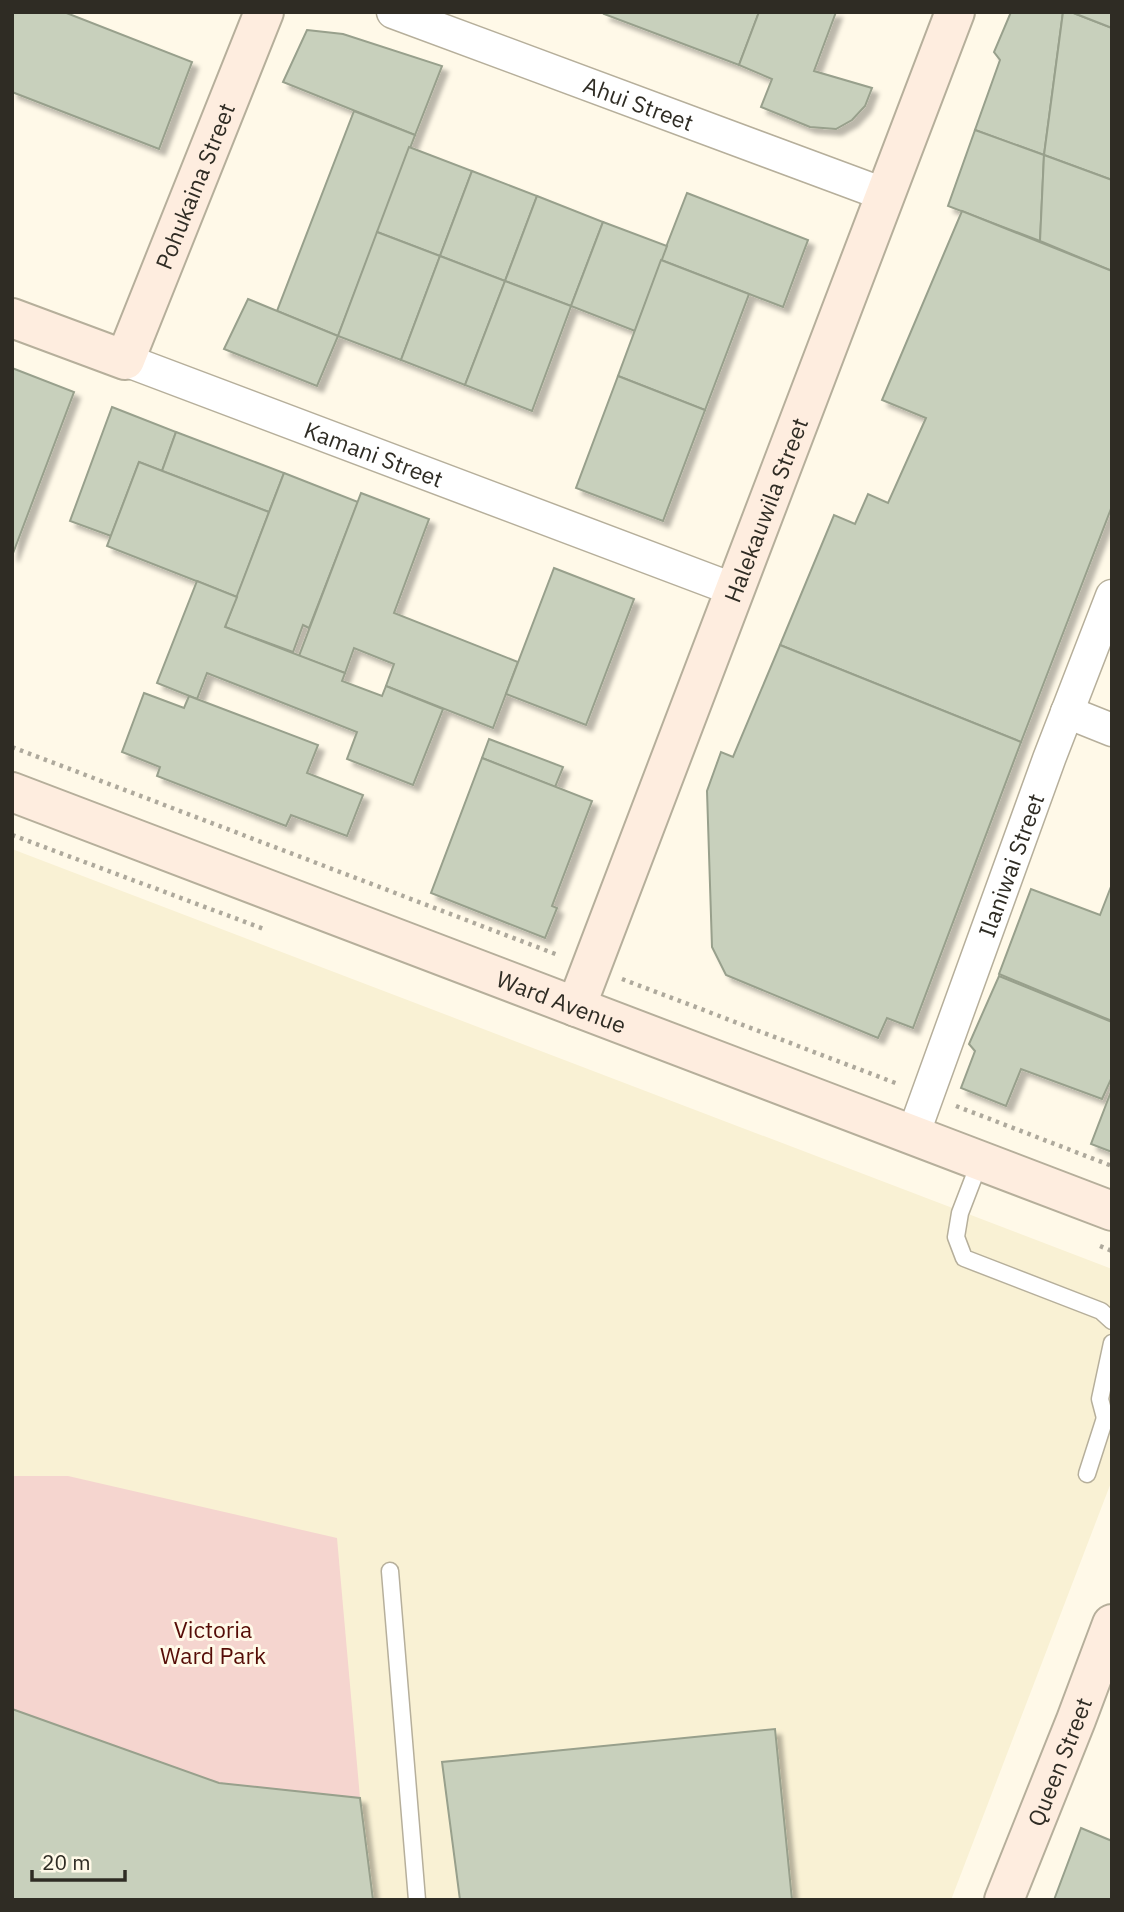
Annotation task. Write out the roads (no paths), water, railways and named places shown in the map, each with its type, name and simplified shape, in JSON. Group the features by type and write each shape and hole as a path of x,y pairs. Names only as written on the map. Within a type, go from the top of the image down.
{"street":[{"name":"Pohukaina Street","path":"125,360 264,12"},
{"name":"Ahui Street","path":"393,12 886,195"},
{"name":"Halekauwila Street","path":"576,1007 955,12"},
{"name":"Kamani Street","path":"12,318 735,590"},
{"name":"Ilaniwai Street","path":"913,1135 1112,596"},
{"path":"1067,712 1112,730"},
{"name":"Ward Avenue","path":"12,792 1112,1211"},
{"name":"Queen Street","path":"1004,1900 1112,1624"}],"lane":[{"path":"980,1161 960,1213 956,1237 964,1258 1101,1311 1112,1321"},
{"path":"1087,1474 1109,1419 1100,1399 1112,1343"},
{"path":"390,1571 417,1900"}],"park label":[{"name":"Victoria Ward Park","path":"213,1642"}]}
